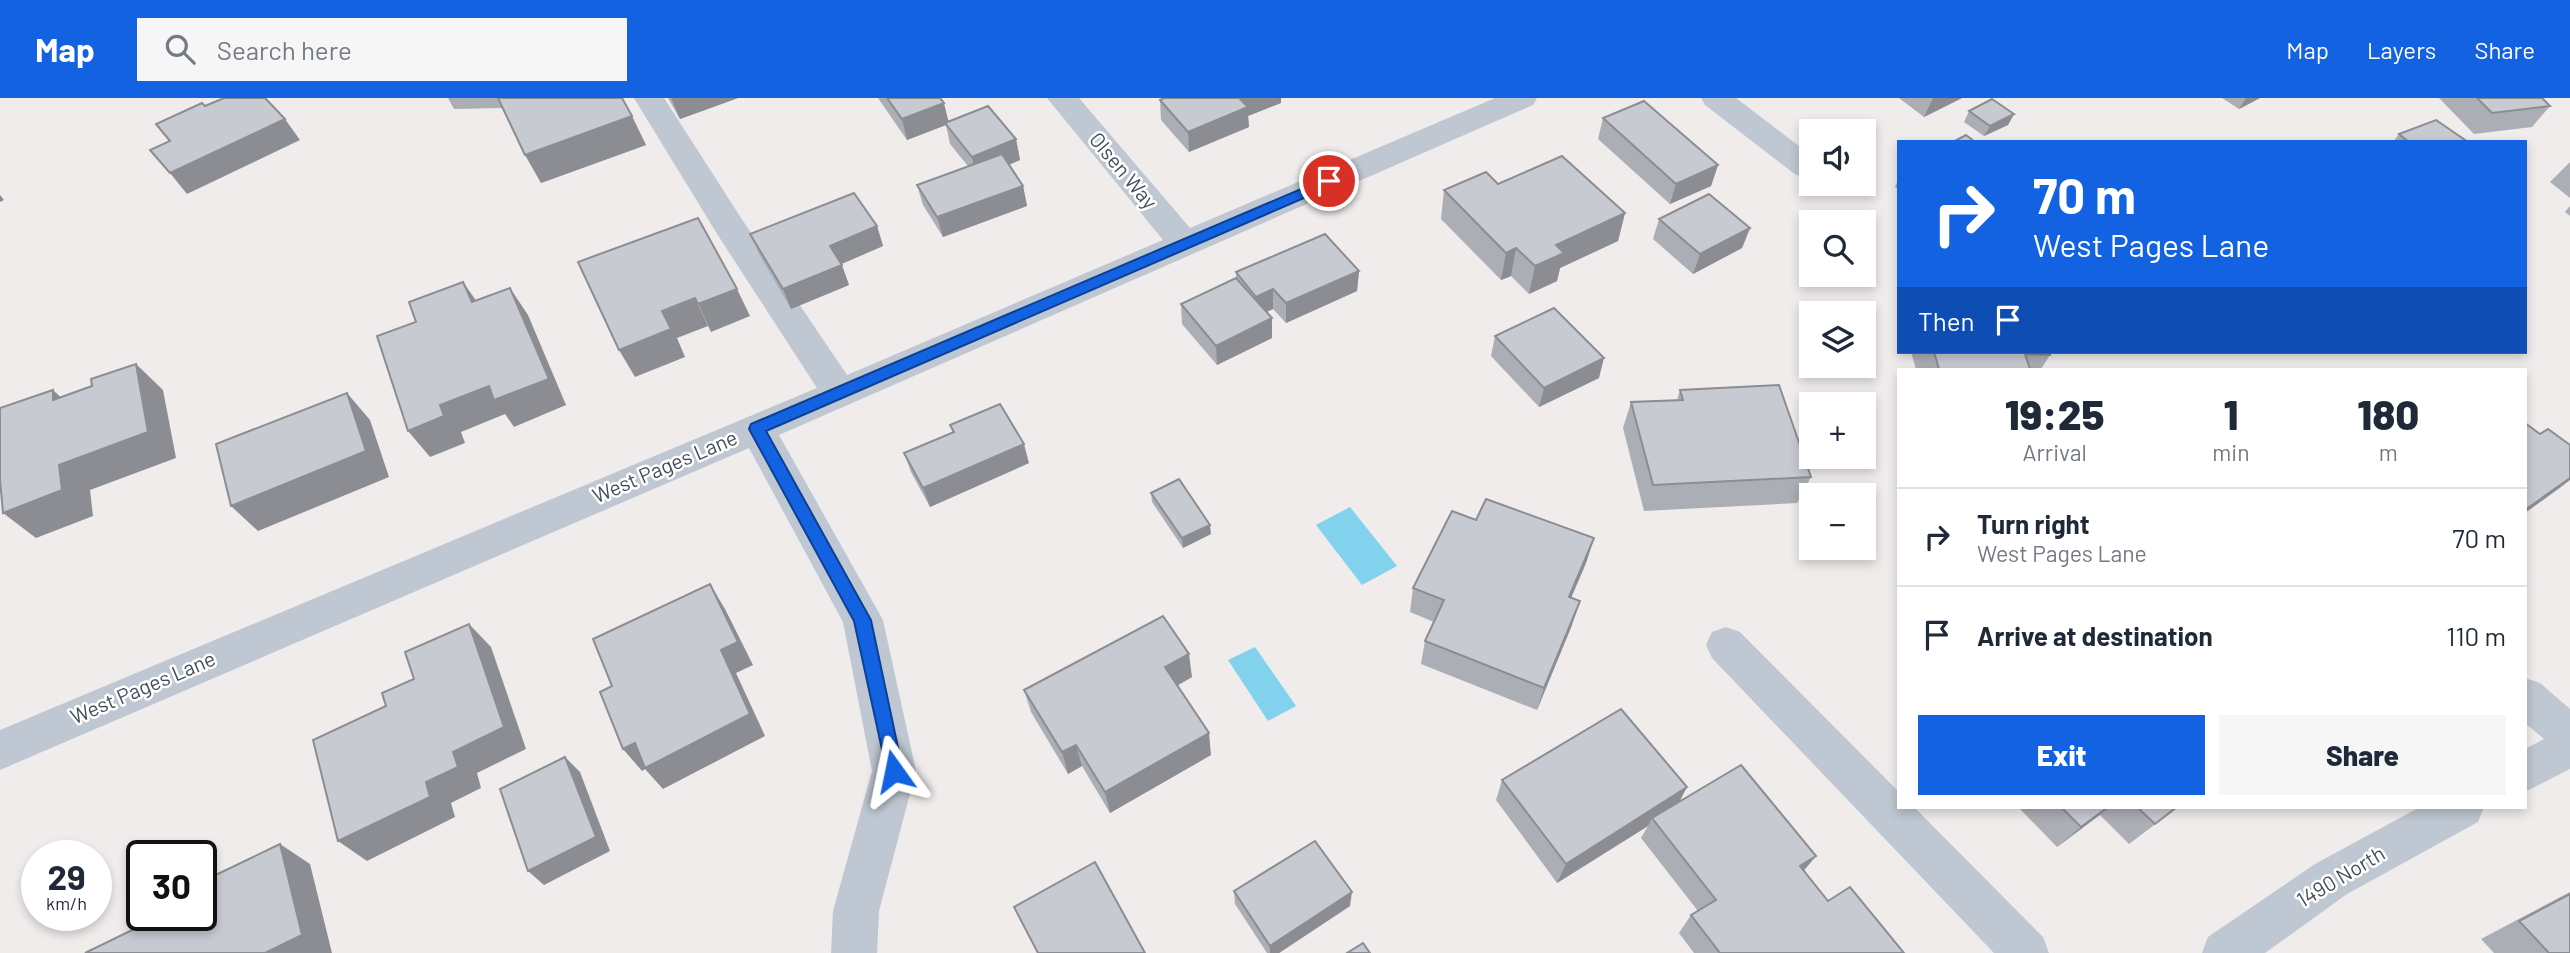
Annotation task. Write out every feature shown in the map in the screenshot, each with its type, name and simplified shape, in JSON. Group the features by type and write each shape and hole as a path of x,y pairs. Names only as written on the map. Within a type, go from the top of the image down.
{"street":[{"path":"649,98 738,240 840,393"},
{"name":"Olsen Way","path":"1062,98 1185,244"},
{"name":"West Pages Lane","path":"0,750 757,429 1522,98"},
{"path":"1716,98 1799,162"},
{"path":"757,429 863,620 894,771 856,911 854,953"},
{"path":"1726,645 2026,953"},
{"path":"2527,698 2570,736"},
{"path":"2527,771 2570,747"},
{"name":"1490 North","path":"2225,953 2331,879 2458,809"}],"water":[{"path":"1350,507 1397,566 1362,585 1316,525"},
{"path":"1255,647 1296,706 1268,721 1228,660"}],"building":[{"path":"224,98 265,98 285,119 170,173 150,150 170,141 156,124 202,103 205,106"},
{"path":"498,98 622,98 632,116 525,155"},
{"path":"887,98 940,98 944,103 902,119"},
{"path":"1242,98 1240,99 1248,107 1188,132 1160,100"},
{"path":"2477,98 2542,98 2550,106 2492,113"},
{"path":"1992,99 2014,114 1990,126 1969,111"},
{"path":"1644,101 1718,165 1676,184 1603,118"},
{"path":"988,106 1016,139 972,157 945,123"},
{"path":"2436,120 2465,140 2406,140 2399,134"},
{"path":"1966,135 1972,140 1957,140"},
{"path":"1002,154 1023,186 937,217 917,185"},
{"path":"1562,156 1625,213 1556,245 1564,253 1535,266 1516,248 1506,253 1444,190 1486,172 1498,184"},
{"path":"854,193 877,226 830,246 842,265 783,289 750,234"},
{"path":"1709,194 1750,228 1700,254 1659,219"},
{"path":"698,218 737,289 698,304 695,298 662,311 671,329 619,350 578,262"},
{"path":"1325,234 1359,271 1286,303 1273,289 1256,297 1236,272"},
{"path":"1236,278 1272,318 1216,346 1181,304"},
{"path":"463,282 472,302 510,288 549,379 494,400 489,386 440,405 444,416 408,431 377,336 416,322 409,302"},
{"path":"1554,308 1604,358 1544,388 1495,336"},
{"path":"1935,354 2025,354 2030,368 1939,368"},
{"path":"136,364 148,432 59,465 62,490 3,513 0,408 53,390 53,400 92,386 91,379"},
{"path":"1779,385 1799,442 1799,469 1808,469 1811,477 1653,485 1631,402 1683,400 1680,390"},
{"path":"347,393 366,451 231,506 216,444"},
{"path":"1000,404 1024,444 923,488 904,453 954,432 950,425"},
{"path":"2527,424 2540,434 2548,429 2570,445 2570,478 2527,509"},
{"path":"1179,479 1210,525 1182,538 1151,493"},
{"path":"1486,499 1594,538 1569,597 1580,601 1544,688 1425,641 1444,600 1413,588 1452,511 1476,520"},
{"path":"710,584 738,642 721,650 750,714 645,768 635,743 623,749 600,692 612,686 593,639"},
{"path":"1163,616 1189,654 1165,667 1209,733 1105,792 1076,745 1062,752 1024,690"},
{"path":"469,624 504,727 453,752 458,767 426,782 430,797 338,841 313,740 386,706 382,693 414,679 405,652"},
{"path":"1621,709 1687,787 1566,864 1502,780"},
{"path":"565,757 596,837 528,871 500,789"},
{"path":"1741,765 1816,856 1800,866 1828,901 1850,887 1904,953 1720,953 1691,915 1716,900 1652,818"},
{"path":"2063,809 2105,809 2081,827"},
{"path":"2139,809 2174,809 2155,824"},
{"path":"1315,841 1352,892 1270,946 1234,891"},
{"path":"280,844 302,935 265,953 85,953 130,931 217,931 217,874"},
{"path":"1095,862 1145,953 1038,953 1014,907"},
{"path":"2570,894 2570,953 2549,953 2519,921"},
{"path":"1363,943 1370,953 1347,953"}],"route":[{"path":"894,771 863,620 757,429 1329,181"}]}
